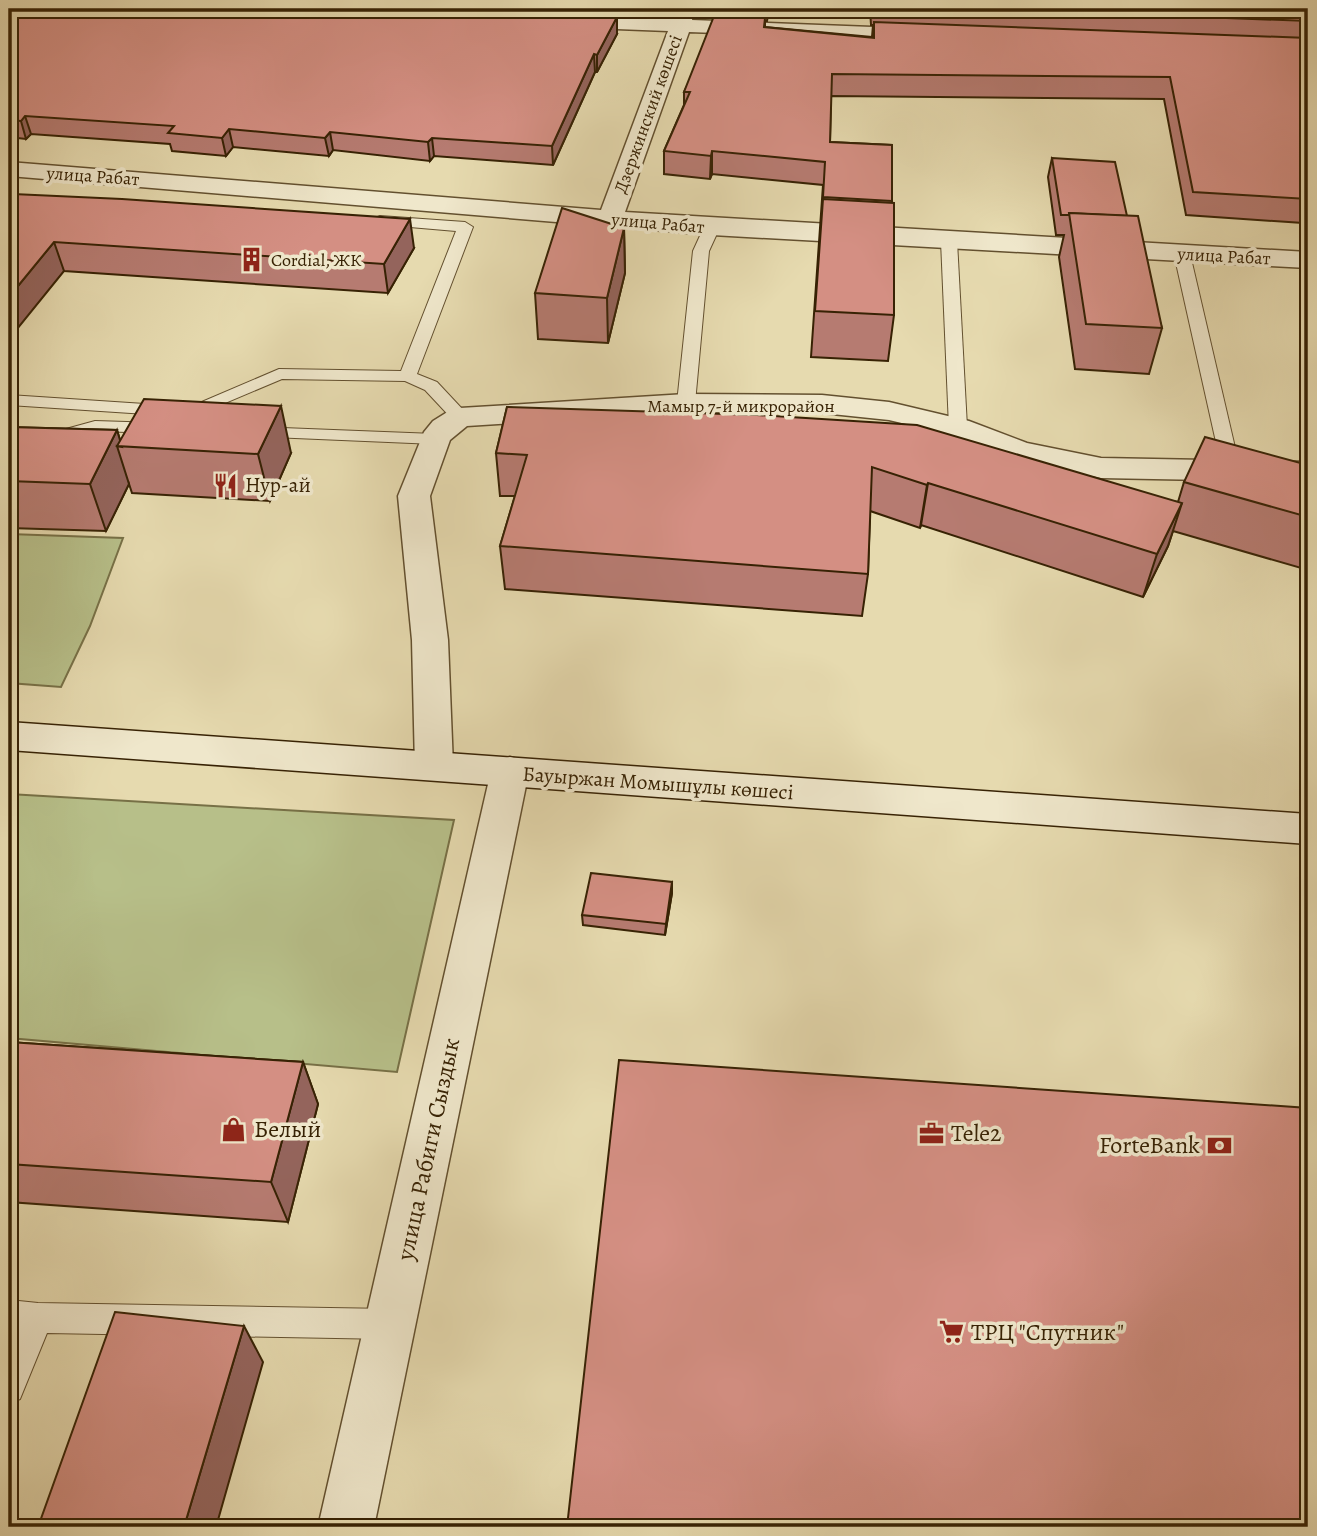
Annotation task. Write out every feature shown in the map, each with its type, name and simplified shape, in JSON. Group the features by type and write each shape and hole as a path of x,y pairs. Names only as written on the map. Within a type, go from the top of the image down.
{"street":[{"path":"544,20 683,17 946,36"},
{"name":"Дзержинский көшесі","path":"610,219 683,17"},
{"name":"улица Рабат","path":"9,170 712,227 1308,260"},
{"name":"Мамыр 7-й микрорайон","path":"448,428 685,403 821,404 889,411 958,426 1018,451 1101,468 1308,472"},
{"path":"434,766 430,640 414,496 448,428"},
{"name":"Бауыржан Момышұлы көшесі","path":"9,736 1308,829"},
{"name":"улица Рабиги Сыздык","path":"346,1527 510,771"}],"lane":[{"path":"368,221 465,226 408,376"},
{"path":"685,403 701,251 712,227"},
{"path":"949,242 958,426"},
{"path":"1182,254 1231,469"},
{"path":"9,400 192,412 279,374 408,376 431,386 448,428 245,431"},
{"path":"9,442 34,444 95,426 204,430"},
{"path":"9,1388 23,1317 390,1324"}],"green space":[{"path":"9,534 123,538 90,626 61,687 9,683"},
{"path":"9,794 454,820 397,1072 9,1038"}],"building":[{"path":"9,9 407,9 617,17 597,55 594,54 552,146 432,138 428,142 330,132 325,138 229,129 222,138 168,133 174,126 25,116 21,121 9,120"},
{"path":"722,9 768,9 767,12"},
{"path":"993,9 1308,9 1308,21"},
{"path":"714,16 765,18 764,27 874,38 874,22 1308,38 1308,199 1193,192 1170,77 832,74 830,142 892,145 892,201 823,197 825,162 712,151 711,156 664,151 690,92 684,92"},
{"path":"1052,158 1115,162 1127,216 1069,213 1061,215"},
{"path":"13,194 410,219 384,264 54,242 9,297 9,198"},
{"path":"823,199 894,203 894,315 815,311"},
{"path":"562,208 624,228 607,298 535,293"},
{"path":"1069,213 1138,216 1162,328 1086,324"},
{"path":"144,399 281,406 258,454 117,446"},
{"path":"507,407 757,415 917,425 1182,503 1157,554 872,467 868,574 500,546 527,455 496,453"},
{"path":"9,427 117,430 90,484 9,481"},
{"path":"1205,437 1308,465 1308,517 1184,482"},
{"path":"591,873 672,882 666,924 582,915"},
{"path":"9,1042 303,1062 271,1182 9,1164"},
{"name":"ТРЦ \"Спутник\"","path":"619,1060 1308,1108 1308,1527 567,1527"},
{"path":"115,1312 244,1326 184,1527 38,1527"}],"place":[{"name":"Cordial, ЖК","path":"251,260"},
{"name":"Нур-ай","path":"225,485"},
{"name":"Белый","path":"234,1129"},
{"name":"Tele2","path":"931,1133"},
{"name":"ForteBank","path":"1220,1145"},
{"name":"ТРЦ \"Спутник\"","path":"951,1332"}]}
